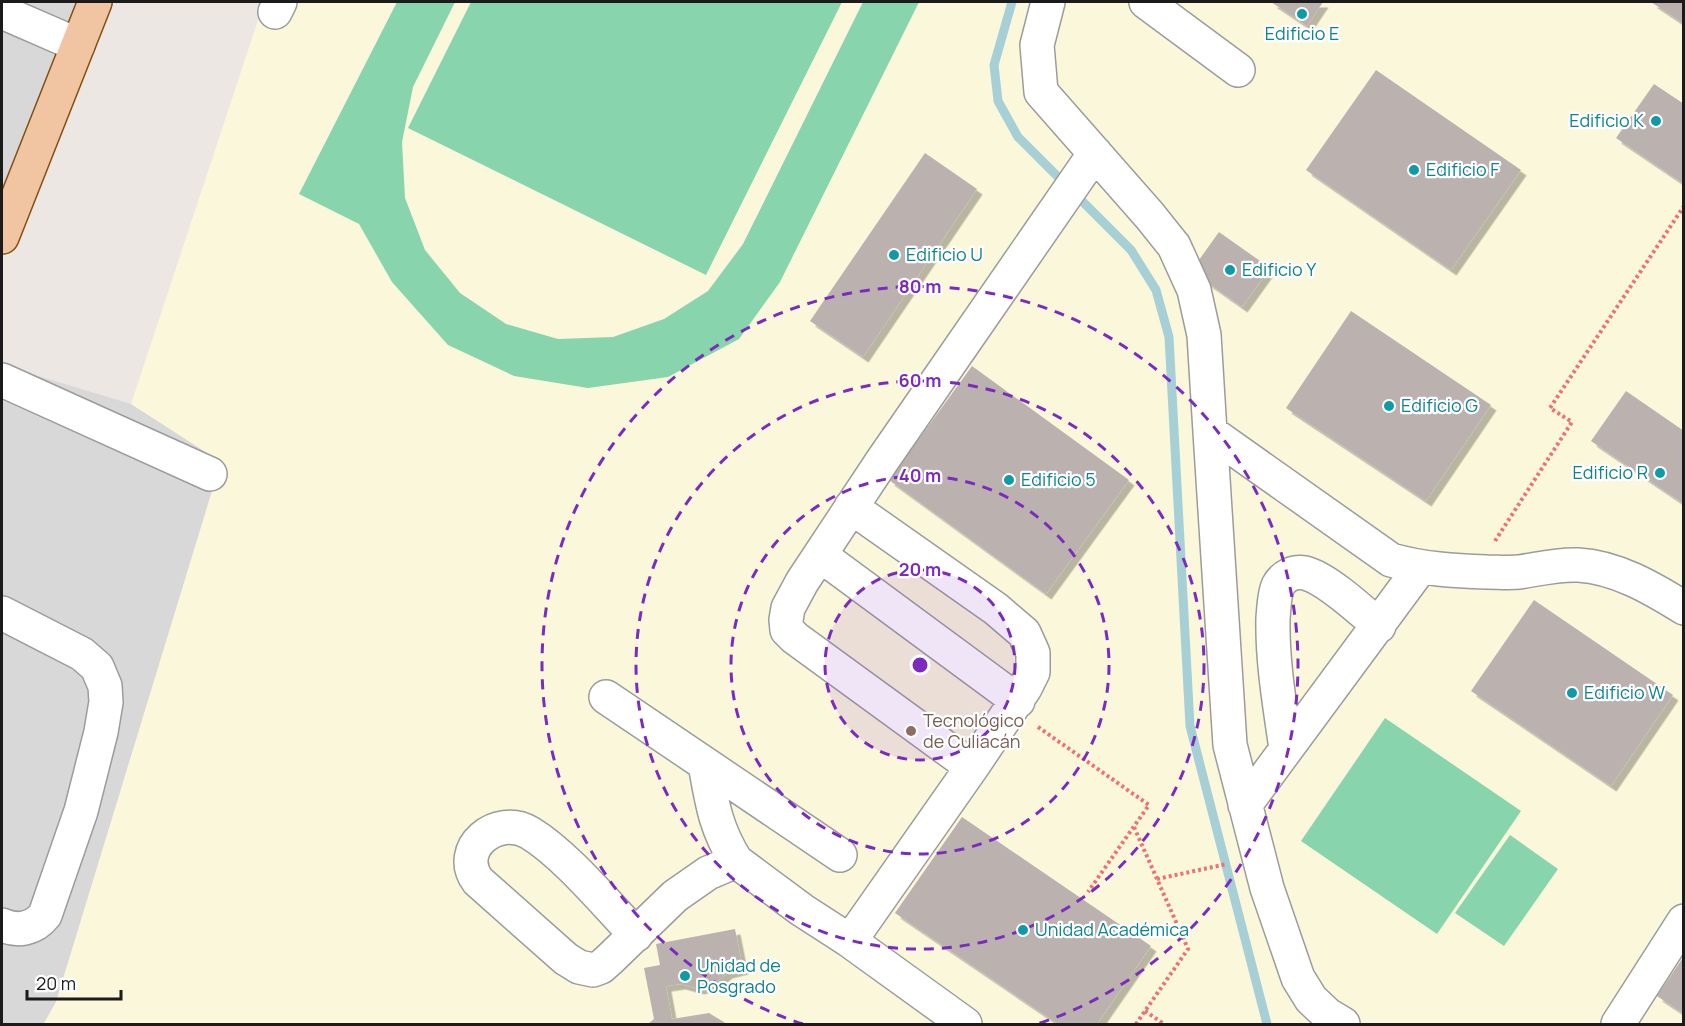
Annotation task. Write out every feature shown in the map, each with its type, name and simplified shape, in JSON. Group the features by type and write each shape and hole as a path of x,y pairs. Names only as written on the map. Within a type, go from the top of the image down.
{"main road":[{"path":"2,237 95,2"}],"street":[{"path":"1048,2 1037,45 1041,92 1090,160 1174,246 1194,291 1204,335 1230,745 1267,888 1298,978 1311,999 1328,1016 1343,1024"},
{"path":"1146,2 1238,70"},
{"path":"2,12 78,45"},
{"path":"972,767 795,638 787,630 788,608 851,507 1090,160"},
{"path":"2,380 210,474"},
{"path":"1210,432 1391,560 1420,568 1474,571 1517,572 1546,566 1580,565 1611,572 1651,587 1683,608"},
{"path":"850,941 1016,705 1033,672 1033,653 1024,633 996,609 851,507"},
{"path":"819,555 1016,705"},
{"path":"1245,805 1420,568"},
{"path":"1286,749 1276,684 1273,634 1277,587 1284,578 1293,573 1306,573 1342,596 1379,626"},
{"path":"2,613 82,654 97,667 102,676 106,702 81,811 45,915 34,926 26,928 17,929 2,925"},
{"path":"606,697 840,855"},
{"path":"705,764 713,813 722,838 736,861 965,1024"},
{"path":"636,935 568,865 528,832 509,826 500,827 484,837 475,848 470,867 478,882 530,929 574,964 586,969 601,967 636,935 650,919 683,890 708,873 736,861"},
{"path":"1618,1024 1683,921"}],"path":[{"path":"1474,571 1572,422 1550,408 1683,206"},
{"path":"1016,705 1149,806 1088,892"},
{"path":"1134,826 1188,949 1136,1024"},
{"path":"1157,879 1213,867"},
{"path":"1145,1011 1164,1024"}],"shaded area":[{"path":"2,2 82,2 2,204"},
{"name":"Tecnológico de Culiacán","path":"264,2 1683,2 1683,1024 44,1024 56,1002 221,462 131,404"},
{"path":"2,365 131,404 221,461 56,1002 43,1024 2,1024"}],"green space":[{"path":"397,2 455,2 413,87 402,142 405,198 425,250 460,293 506,324 558,339 613,337 664,319 708,291 743,244 863,2 919,2 780,282 739,339 668,377 588,388 514,376 448,345 392,282 359,224 299,194"},
{"path":"471,2 842,2 706,275 408,128"},
{"path":"1385,718 1521,811 1437,934 1301,841"},
{"path":"1510,835 1558,869 1504,946 1455,913"}],"building":[{"name":"Edificio E","path":"1271,2 1323,2 1307,26"},
{"path":"1651,2 1684,2 1684,24"},
{"name":"Edificio F","path":"1376,70 1521,170 1451,270 1306,170"},
{"name":"Edificio K","path":"1654,84 1684,104 1684,184 1616,138"},
{"name":"Edificio U","path":"925,153 977,189 863,357 810,321"},
{"name":"Edificio Y","path":"1219,232 1270,268 1242,307 1191,271"},
{"name":"Edificio G","path":"1351,311 1491,405 1426,501 1286,408"},
{"name":"Edificio 5","path":"972,366 1129,480 1046,594 889,480"},
{"name":"Edificio R","path":"1626,391 1684,431 1684,504 1591,441"},
{"name":"Edificio W","path":"1534,600 1673,695 1611,786 1471,691"},
{"name":"Unidad Académica","path":"962,817 1151,946 1097,1024 1058,1024 895,913"},
{"name":"Unidad de Posgrado","path":"735,929 743,969 727,973 714,984 699,989 680,984 666,986 672,1019 709,1013 727,1024 648,1024 654,1019 644,968 660,965 656,944"},
{"path":"1684,956 1684,1014 1657,996"}],"waterway":[{"path":"1012,2 994,65 998,101 1018,137 1131,250 1156,290 1169,337 1190,726 1267,1024"}],"place":[{"name":"Edificio E","path":"1302,14"},
{"name":"Edificio K","path":"1656,121"},
{"name":"Edificio F","path":"1414,170"},
{"name":"Edificio U","path":"894,255"},
{"name":"Edificio Y","path":"1230,270"},
{"name":"Edificio G","path":"1389,406"},
{"name":"Edificio R","path":"1660,473"},
{"name":"Edificio 5","path":"1009,480"},
{"name":"Edificio W","path":"1572,693"},
{"name":"Tecnológico de Culiacán","path":"911,731"},
{"name":"Unidad Académica","path":"1023,930"},
{"name":"Unidad de Posgrado","path":"685,976"}]}
